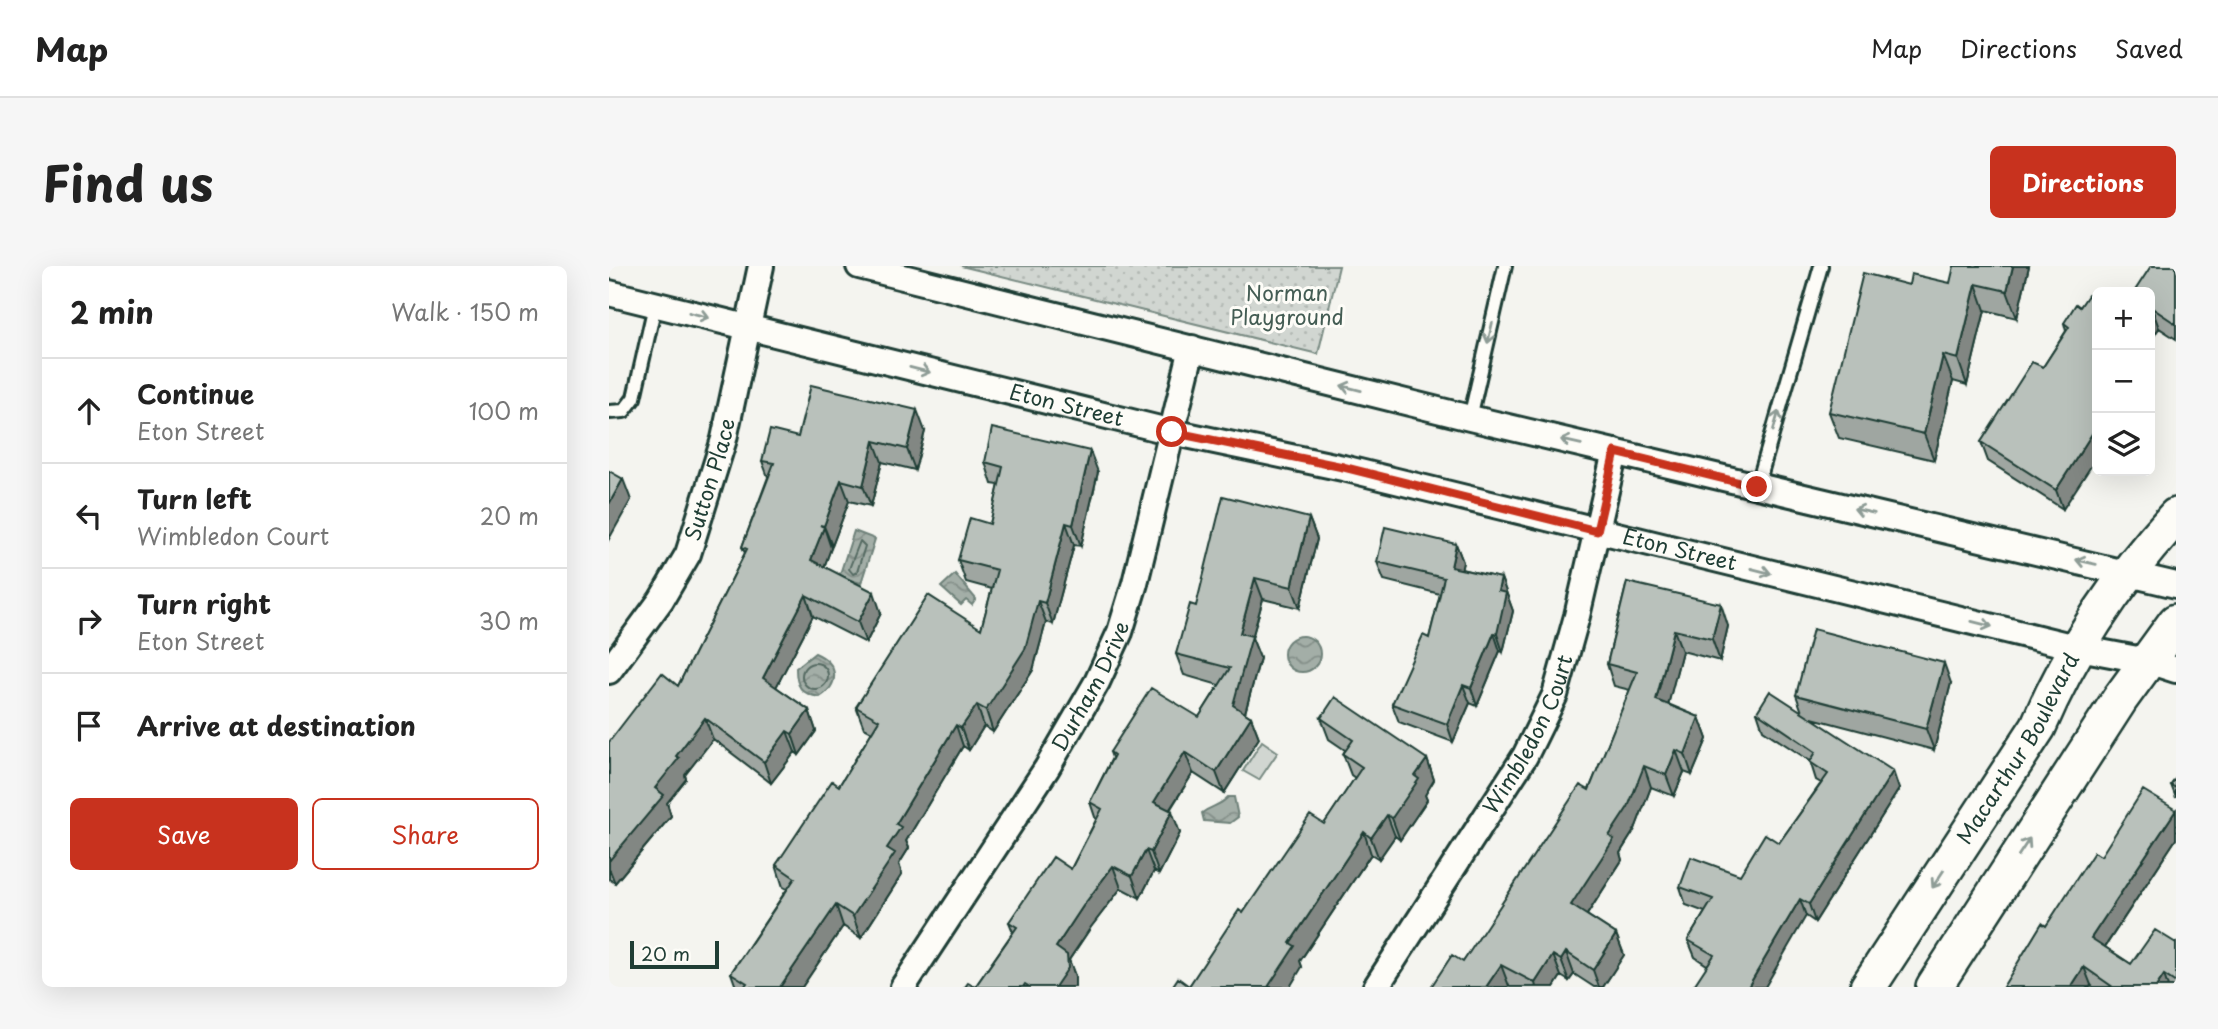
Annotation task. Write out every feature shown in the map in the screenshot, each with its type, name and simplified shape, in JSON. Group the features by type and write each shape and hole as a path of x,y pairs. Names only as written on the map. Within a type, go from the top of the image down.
{"street":[{"name":"Sutton Place","path":"609,671 661,600 688,554 724,439 761,266"},
{"path":"859,266 1470,418 2126,571 2176,585"},
{"name":"Eton Street","path":"609,293 1172,432 1343,467 2079,648 2162,665"},
{"name":"Durham Drive","path":"903,987 1047,768 1097,682 1120,632 1135,583 1192,348"},
{"name":"Wimbledon Court","path":"1376,987 1525,756 1555,695 1615,452"},
{"name":"Macarthur Boulevard","path":"1867,987 2038,727 2057,680 2126,571 2176,516"},
{"path":"1934,987 2107,718 2162,665 2176,622"}],"lane":[{"path":"1470,418 1505,266"},
{"path":"1757,487 1821,266"},
{"path":"609,412 624,411 634,398 655,304"}],"green space":[{"name":"Norman Playground","path":"961,266 1339,266 1318,354"},
{"path":"1262,741 1278,752 1259,780 1243,771"}],"water":[{"path":"854,531 875,539 861,583 839,577"},
{"path":"955,574 976,599 972,605 966,600 961,605 941,587"},
{"path":"1302,636 1314,642 1320,654 1314,666 1302,672 1290,666 1284,654 1290,642"},
{"path":"815,653 828,662 834,673 831,686 820,697 804,692 796,675 796,668"},
{"path":"1228,797 1234,797 1238,817 1230,823 1204,821 1202,813"}],"building":[{"path":"1954,266 2013,266 2007,291 1976,284 1958,359 1943,355 1924,434 1829,412 1863,273 1909,285 1911,274 1950,283"},
{"path":"2151,266 2176,266 2176,324 2155,310 2155,287 2137,287"},
{"path":"2088,295 2092,297 2092,434 2056,490 1981,442 2032,362 2043,367 2069,327 2064,323 2076,304 2080,307"},
{"path":"811,385 917,410 907,449 874,441 863,486 841,480 824,526 820,525 824,527 811,560 874,592 858,622 806,595 763,678 809,710 792,734 787,731 764,762 705,718 655,788 664,795 609,861 609,742 662,673 678,686 747,549 742,547 774,463 762,461 770,430 798,437"},
{"path":"992,428 1090,451 1073,525 1066,523 1045,603 1038,601 1025,649 986,710 977,705 961,728 956,725 896,824 901,827 887,848 895,853 853,916 836,905 780,987 744,987 747,983 731,973 795,878 776,865 832,781 839,786 879,720 856,707 928,595 981,629 997,570 958,560 970,518 990,524 1003,467 985,462"},
{"path":"609,471 623,479 609,504"},
{"path":"1223,496 1309,518 1292,587 1255,578 1240,633 1252,636 1233,705 1251,717 1216,772 1185,752 1154,802 1172,811 1151,852 1146,850 1132,876 1113,866 1083,906 1056,947 1067,955 1068,968 1055,987 1030,987 1025,984 1023,987 975,987 1017,927 1009,922 1053,857 1071,869 1102,809 1090,802 1114,755 1110,752 1151,688 1199,717 1230,668 1176,654 1190,604 1196,606"},
{"path":"1385,527 1456,544 1451,567 1501,578 1498,591 1506,593 1497,634 1494,633 1471,688 1463,685 1447,724 1392,704 1423,635 1429,638 1444,578 1377,562"},
{"path":"1627,582 1721,604 1712,639 1674,630 1656,700 1699,717 1685,754 1676,750 1666,775 1644,766 1628,807 1609,836 1614,839 1571,905 1616,934 1593,970 1566,952 1561,960 1553,955 1535,983 1501,965 1486,987 1431,987 1452,955 1463,962 1580,785 1589,790 1637,672 1607,664"},
{"path":"1813,629 1944,663 1926,729 1796,695"},
{"path":"1770,691 1893,771 1809,904 1800,899 1748,987 1693,987 1714,955 1688,940 1713,899 1680,887 1691,857 1740,875 1765,834 1779,843 1828,774 1810,762 1816,752 1757,712"},
{"path":"1335,697 1427,759 1415,776 1419,779 1392,818 1387,815 1371,838 1364,832 1290,943 1295,946 1268,987 1172,987 1178,978 1189,986 1239,910 1243,913 1310,815 1324,824 1362,767 1343,754 1353,740 1321,718"},
{"path":"2143,790 2176,810 2091,938 2131,964 2155,930 2176,943 2176,983 2164,975 2156,987 2113,987 2084,967 2071,987 2003,987 2042,923 2046,926 2094,852 2101,856"}],"route":[{"path":"1172,432 1343,467 1597,531 1615,452 1757,487"}]}
